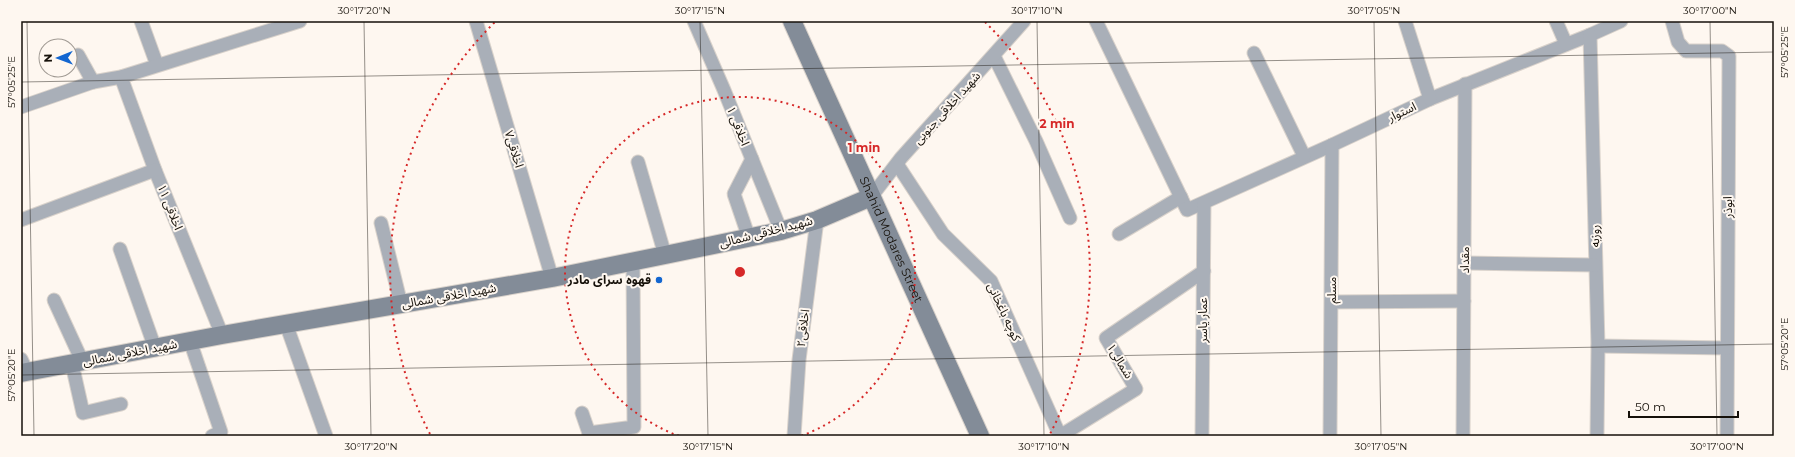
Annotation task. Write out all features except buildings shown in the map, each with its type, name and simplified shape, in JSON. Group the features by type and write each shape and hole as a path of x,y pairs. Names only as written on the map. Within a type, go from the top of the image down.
{"main road":[{"name":"Shahid Modares Street","path":"792,21 980,436"},
{"name":"شهید اخلاقی شمالی","path":"23,368 78,364 222,335 552,278 781,231 816,220 871,197"}],"street":[{"path":"141,21 158,66"},
{"path":"21,107 93,82 121,77 300,21"},
{"name":"اخلاقی۷","path":"476,21 552,278"},
{"name":"اخلاقی ۱","path":"694,21 781,231"},
{"name":"شهید اخلاقی جنوبی","path":"871,197 897,164 1024,21"},
{"path":"1096,21 1181,197 1119,234"},
{"path":"1405,21 1430,99"},
{"path":"1556,21 1566,44"},
{"name":"استوار","path":"1181,197 1187,210 1430,99 1590,35 1621,21"},
{"name":"ابوذر","path":"1672,21 1678,42 1686,51 1722,51 1729,56 1727,436"},
{"name":"روزبه","path":"1590,35 1598,346 1597,436"},
{"path":"1254,53 1304,156"},
{"path":"78,55 93,82"},
{"path":"994,56 1036,141 1070,218"},
{"name":"اخلاقی ۱۱","path":"121,77 155,170 222,335"},
{"name":"مقداد","path":"1463,436 1465,84"},
{"name":"مسلم","path":"1330,436 1332,145"},
{"path":"749,238 734,194 752,159"},
{"path":"638,162 665,255"},
{"name":"کوچه باغخانی","path":"897,164 943,234 991,281 1060,436"},
{"path":"21,220 155,170"},
{"name":"عمار یاسر","path":"1202,436 1204,203"},
{"name":"اخلاقی۲","path":"794,436 799,360 816,220"},
{"path":"381,222 401,304"},
{"path":"120,249 155,348"},
{"path":"582,412 590,434 634,427 633,261"},
{"path":"1465,263 1595,265"},
{"name":"شمالی۱","path":"1060,436 1136,388 1106,338 1204,272"},
{"path":"54,300 78,364 83,413 121,404"},
{"path":"1332,302 1464,301"},
{"path":"286,324 326,436"},
{"path":"190,341 221,432 212,436"},
{"path":"1598,346 1727,348"}],"place":[{"name":"قهوه سرای مادر","path":"659,280"}]}
